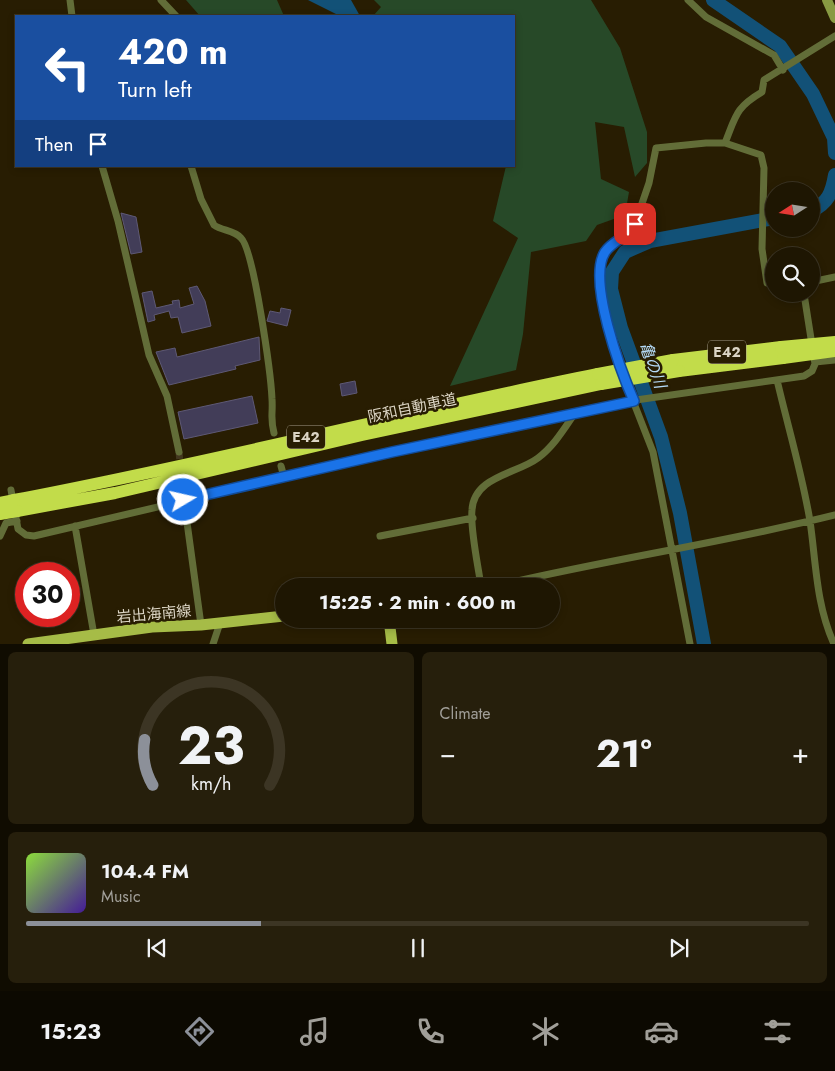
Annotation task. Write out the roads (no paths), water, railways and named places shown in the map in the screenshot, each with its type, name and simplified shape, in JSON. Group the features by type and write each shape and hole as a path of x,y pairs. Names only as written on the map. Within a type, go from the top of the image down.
{"highway":[{"name":"阪和自動車道","path":"0,514 15,506 458,402 676,366 782,352 835,342"},
{"name":"阪和自動車道","path":"782,352 835,351"},
{"name":"阪和自動車道","path":"0,502 15,506"}],"main road":[{"path":"827,0 835,18"},
{"name":"岩出海南線","path":"28,644 152,627 220,624 275,617"},
{"path":"390,628 392,644"}],"street":[{"path":"70,0 72,15"},
{"path":"161,0 175,15"},
{"path":"688,0 706,17 774,55 783,70"},
{"path":"724,143 744,103 762,92 764,80 783,70 800,56 835,36"},
{"path":"690,644 653,452 603,306 599,287 600,267 605,252 619,239 631,232 649,183 656,148 706,142 724,143 762,155 764,168 762,249 765,270"},
{"path":"102,167 118,221 149,355 167,396 180,452"},
{"path":"192,167 201,199 214,225 236,234 245,244 260,305 272,399 270,418 274,433"},
{"path":"820,280 835,277"},
{"path":"15,506 18,529 26,535 34,536 183,496 284,477 575,413 654,397 804,376 812,371 815,362 805,302"},
{"path":"815,362 835,360"},
{"path":"777,380 810,522 825,624 834,644"},
{"path":"480,578 472,510 476,493 500,476 537,458 558,439 575,413"},
{"path":"281,466 284,477"},
{"path":"183,496 201,625"},
{"path":"0,536 15,506"},
{"path":"531,578 584,566 694,547 835,515"},
{"path":"380,536 473,518"},
{"path":"75,526 94,635"},
{"path":"213,644 220,624"}],"water":[{"path":"308,0 351,0 359,15 338,15"}],"waterway":[{"name":"亀の川","path":"713,0 780,46 813,94 834,138 835,153"},
{"name":"亀の川","path":"820,206 828,197 835,175"},
{"name":"亀の川","path":"704,644 680,513 661,437 621,328 611,289 612,272 625,252 650,241 765,220"}],"tunnel":[{"path":"179,452 183,493"}]}
